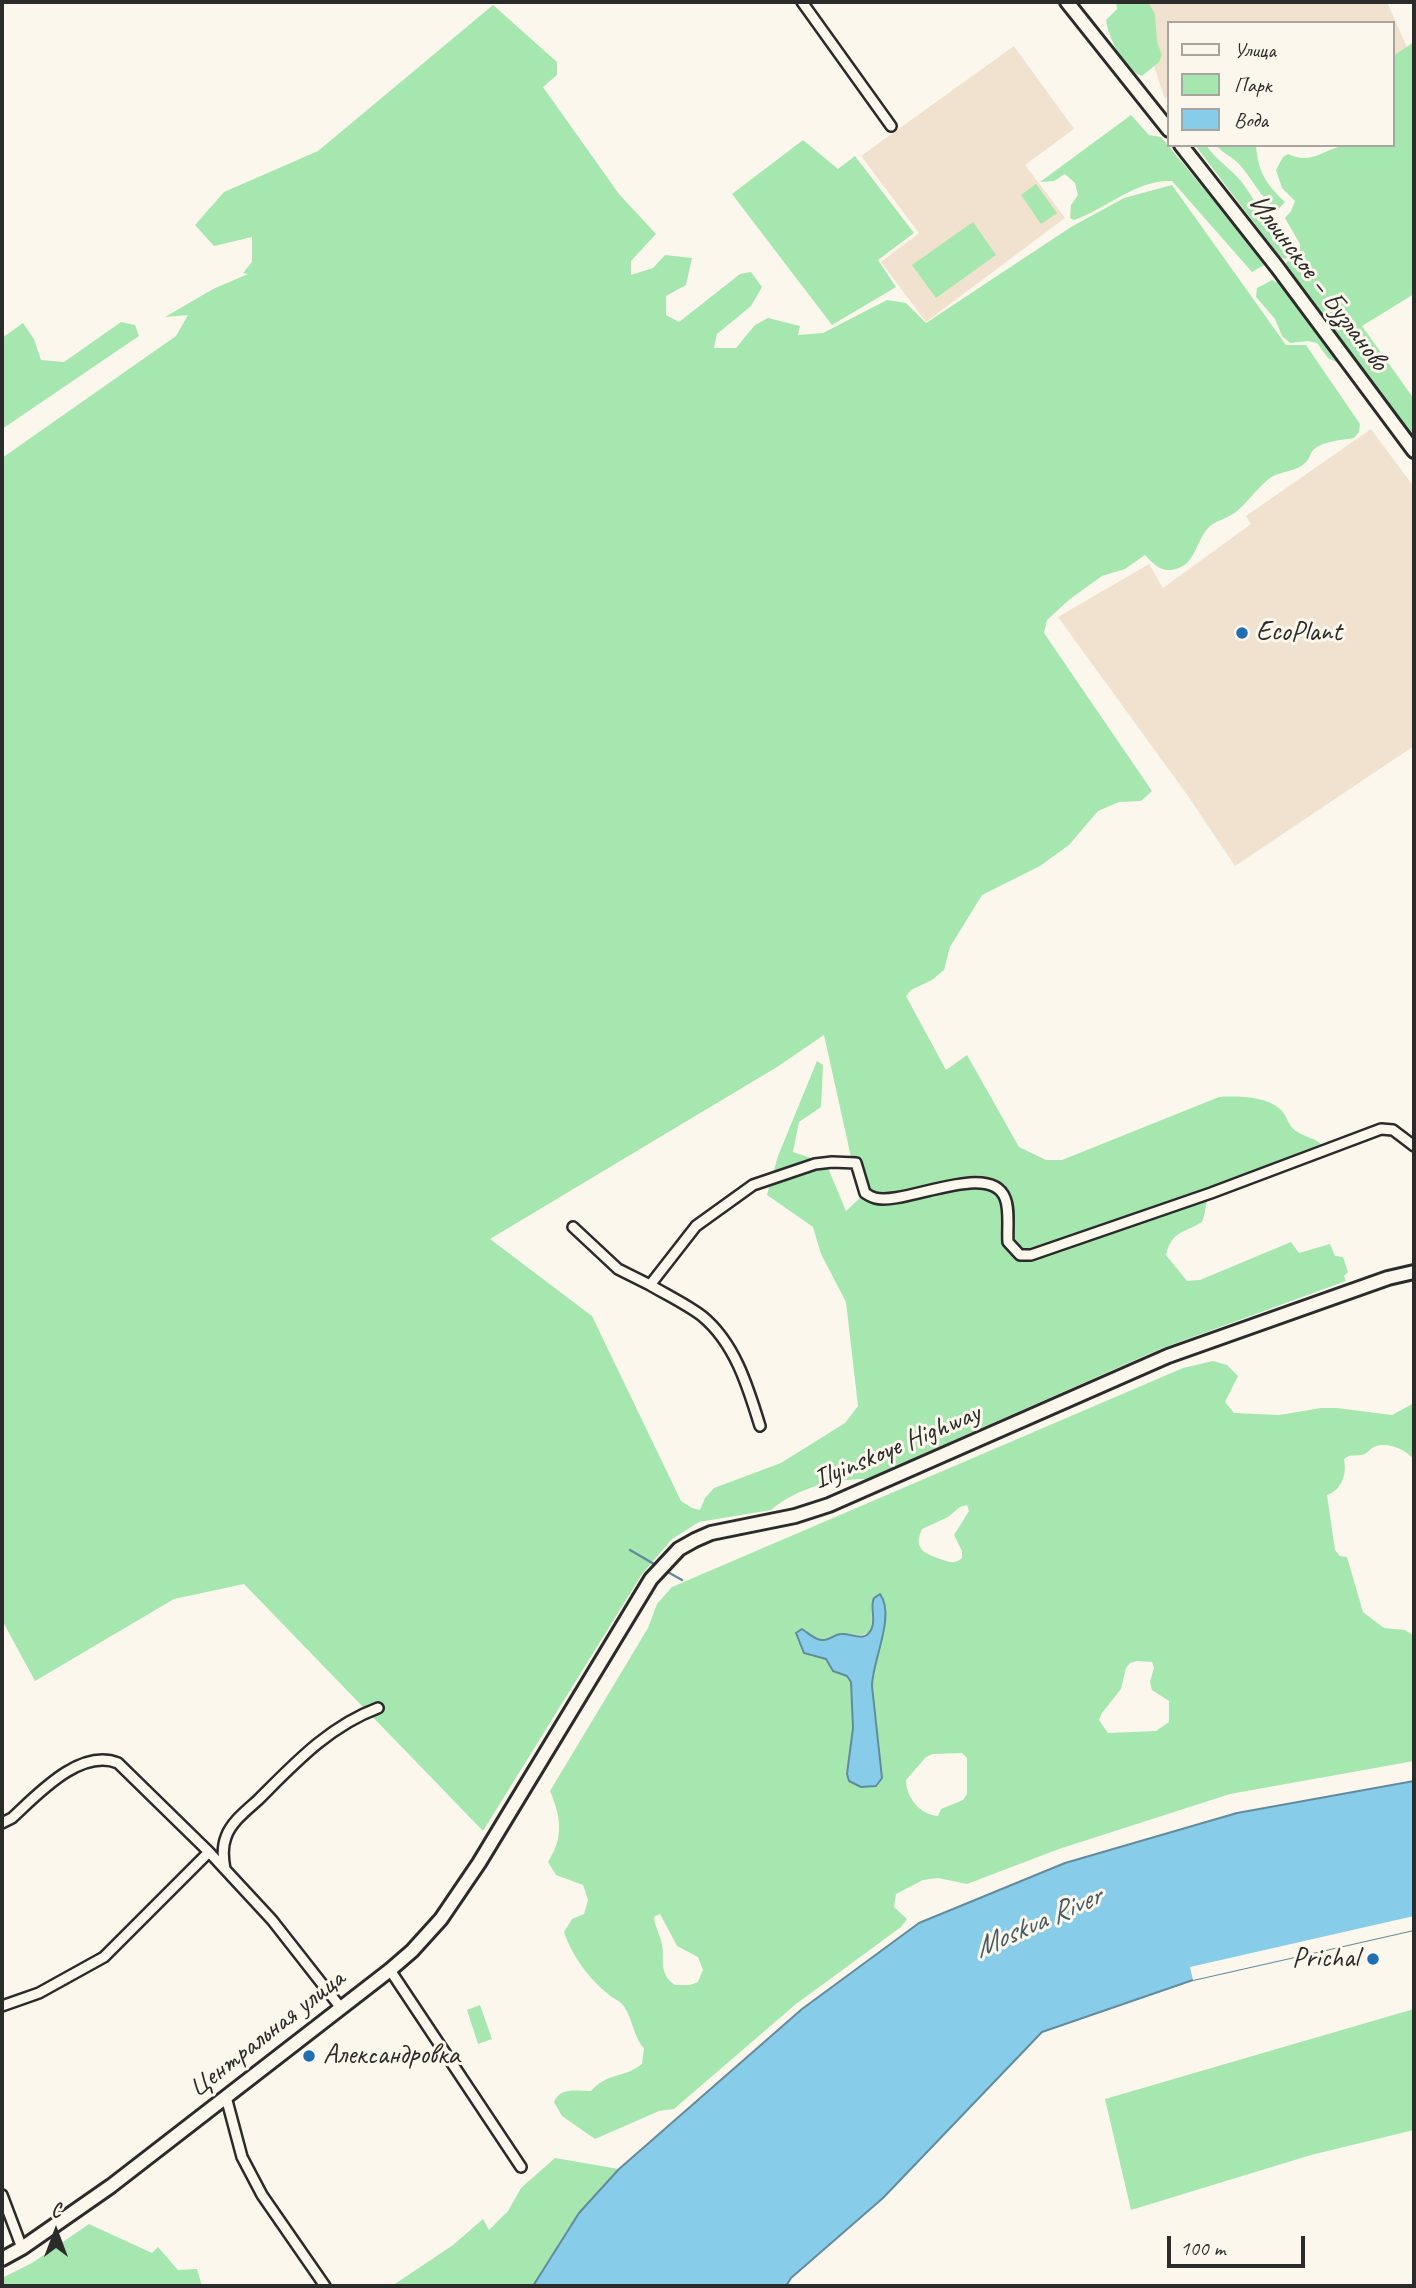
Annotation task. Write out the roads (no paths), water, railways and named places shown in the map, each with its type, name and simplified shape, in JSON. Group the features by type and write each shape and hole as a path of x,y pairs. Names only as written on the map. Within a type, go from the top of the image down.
{"main road":[{"path":"1068,2 1168,129"},
{"name":"Ильинское – Бузланово","path":"1183,147 1277,267 1414,450"},
{"name":"Ilyinskoye Highway","path":"515,1803 652,1579 666,1562 687,1544 711,1533 795,1516 829,1505 1168,1356 1388,1278 1414,1272"},
{"name":"Центральная улица","path":"2,2259 82,2207 412,1951 441,1919 480,1863 515,1803"}],"street":[{"path":"802,2 891,126"},
{"path":"650,1285 696,1226 753,1185 815,1164 832,1161 856,1163 865,1193 875,1198 888,1198 959,1184 985,1184 999,1189 1007,1203 1008,1242 1020,1255 1031,1255 1211,1193 1381,1129 1393,1130 1414,1146"},
{"path":"573,1227 618,1269 703,1317 727,1345 747,1384 760,1426"},
{"path":"226,1871 223,1855 226,1836 236,1821 313,1745 359,1715 378,1708"},
{"path":"2,1823 12,1818 41,1791 76,1766 106,1758 117,1763 209,1852 272,1920 341,2008"},
{"path":"2,2006 39,1993 104,1957 209,1852"},
{"path":"390,1970 521,2167"},
{"path":"226,2097 242,2157 262,2195 325,2286"},
{"path":"2,2195 22,2248"}],"water":[{"path":"880,1594 884,1603 884,1626 872,1686 882,1778 876,1786 861,1787 849,1781 847,1774 853,1728 851,1682 847,1676 833,1671 826,1659 804,1653 796,1633 802,1629 821,1640 841,1634 865,1636 873,1626 874,1598"},
{"name":"Moskva River","path":"1414,1781 1414,1930 1193,1980 1042,2032 883,2198 791,2278 786,2286 533,2286 579,2213 619,2169 802,2009 919,1923 1065,1863 1237,1813"}],"waterway":[{"path":"630,1550 654,1564"},
{"path":"666,1571 682,1580"}],"place":[{"name":"EcoPlant","path":"1242,633"},
{"name":"Prichal","path":"1373,1959"},
{"name":"Александровка","path":"309,2056"}]}
